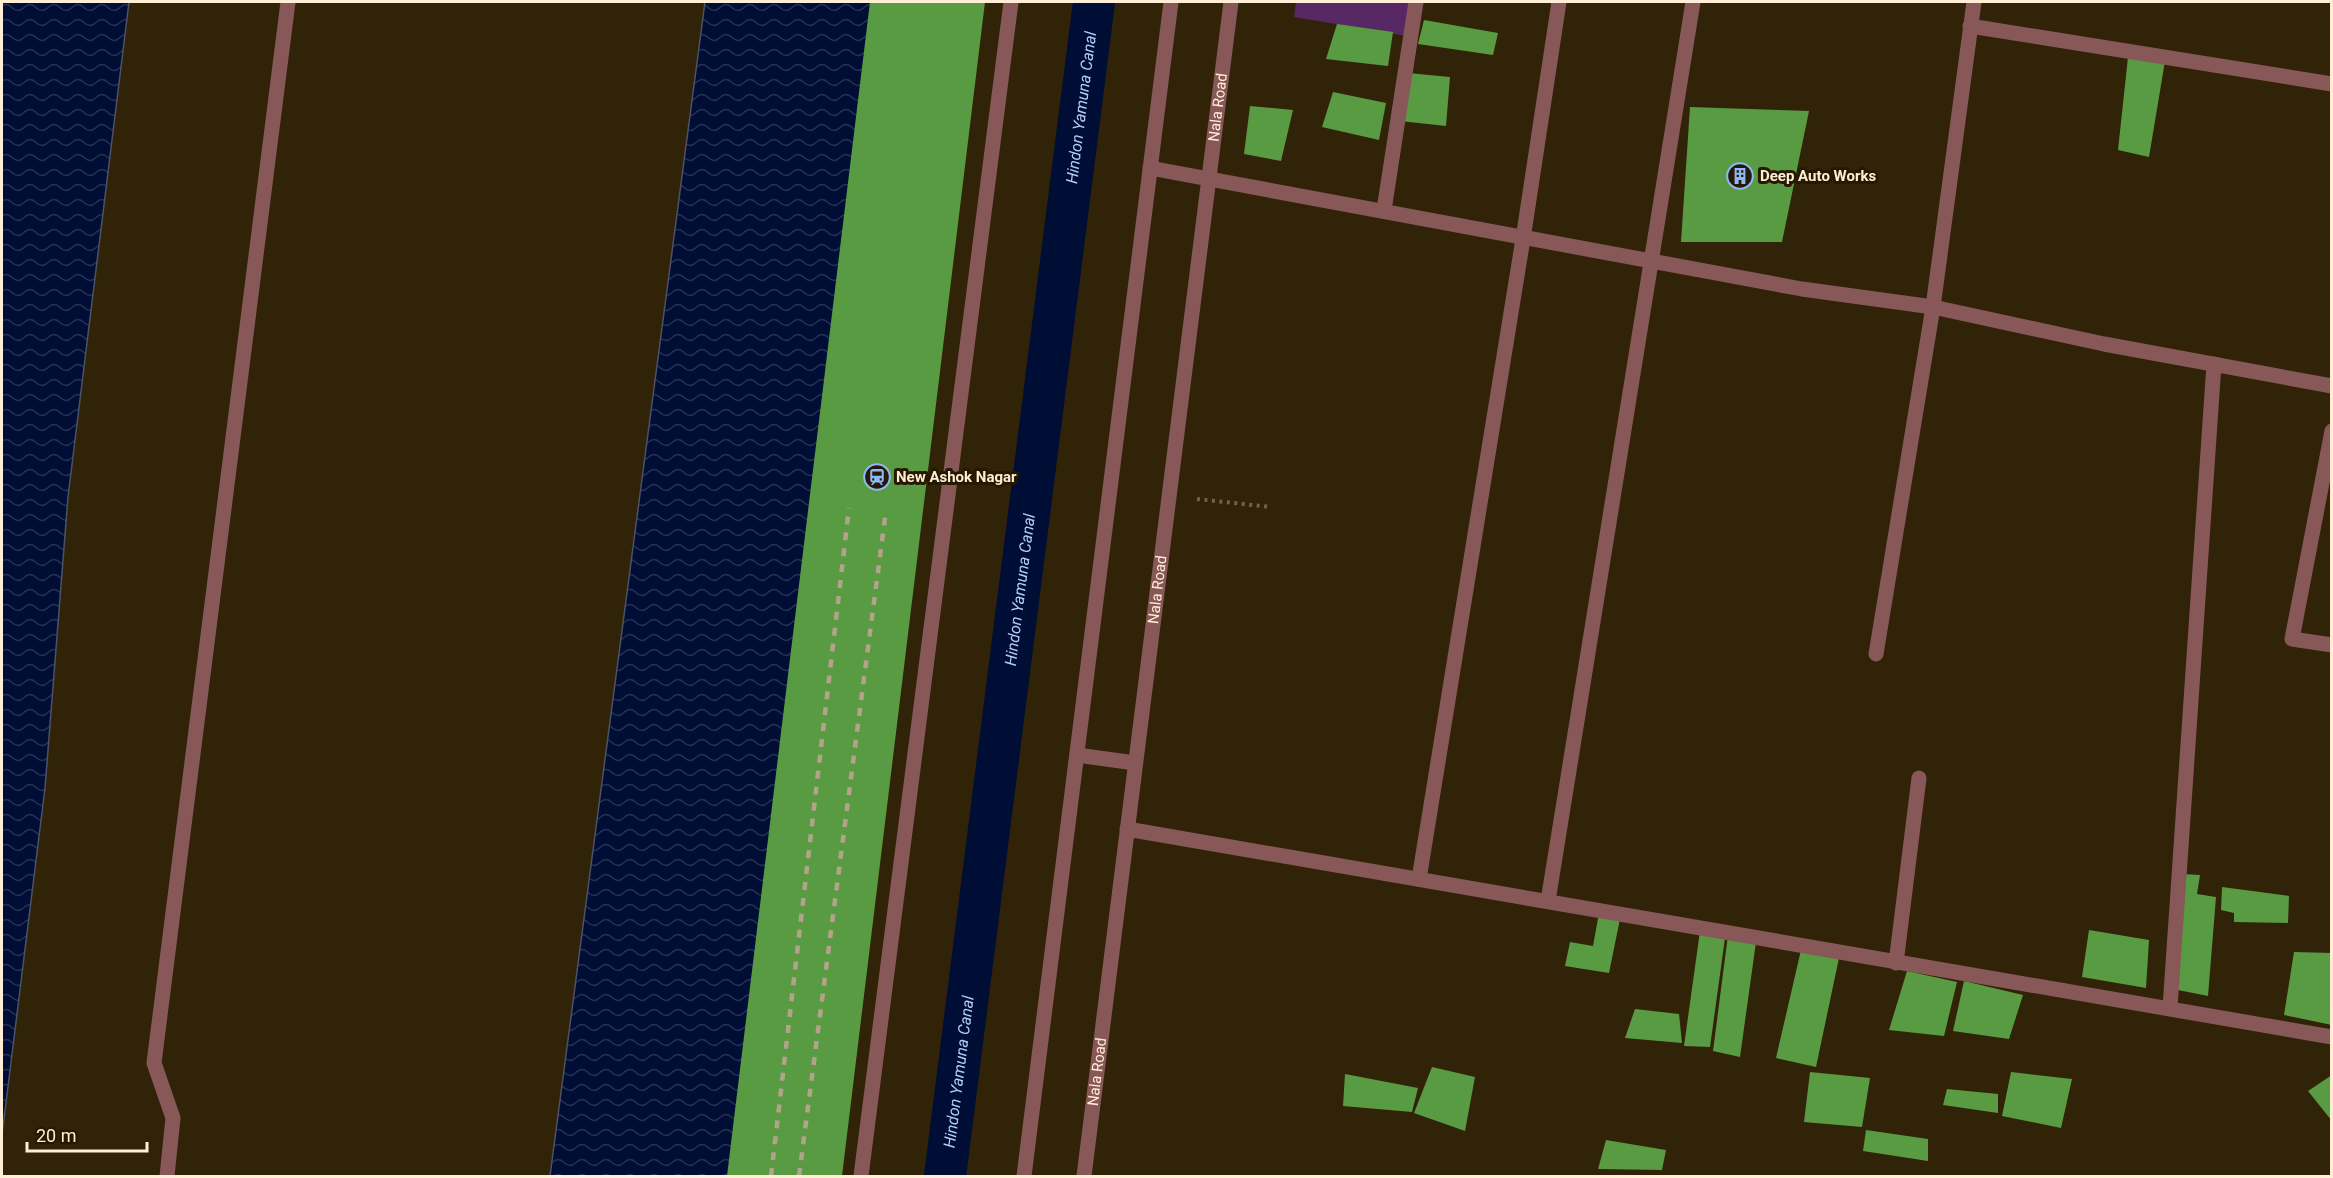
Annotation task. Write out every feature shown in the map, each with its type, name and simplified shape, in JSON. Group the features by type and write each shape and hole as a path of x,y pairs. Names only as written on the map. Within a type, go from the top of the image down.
{"street":[{"path":"167,1176 172,1118 154,1063 288,2"},
{"path":"861,1176 1011,2"},
{"path":"1024,1176 1171,2"},
{"name":"Nala Road","path":"1084,1176 1231,2"},
{"path":"1384,210 1416,2"},
{"path":"1419,879 1559,2"},
{"path":"1548,901 1693,2"},
{"path":"1876,654 1933,307 1974,2"},
{"path":"1970,26 2331,84"},
{"path":"1150,168 1802,288 1933,307 2331,386"},
{"path":"2170,1008 2214,364"},
{"path":"2331,431 2292,639 2331,645"},
{"path":"1077,755 1135,763"},
{"path":"1896,963 1918,778"},
{"path":"1127,829 2331,1037"}],"path":[{"path":"1169,496 1271,507"}],"shaded area":[{"path":"1296,2 1412,2 1407,36 1294,17"}],"water":[{"path":"2,2 129,2 68,497 45,788 2,1135"},
{"path":"705,2 964,2 815,1176 550,1176"}],"building":[{"path":"870,2 985,2 842,1176 727,1176"},
{"path":"1424,20 1498,33 1493,55 1418,44"},
{"path":"1337,24 1393,32 1388,66 1326,59"},
{"path":"2128,57 2165,61 2149,157 2118,150"},
{"path":"1408,73 1450,77 1446,126 1400,121"},
{"path":"1333,92 1386,103 1379,140 1322,127"},
{"path":"1250,106 1293,110 1281,161 1244,154"},
{"name":"Deep Auto Works","path":"1690,107 1809,111 1782,242 1681,242"},
{"path":"2182,874 2200,875 2197,894 2216,897 2208,996 2173,989"},
{"path":"2222,887 2289,896 2288,923 2234,922 2234,913 2221,910"},
{"path":"1599,913 1620,919 1609,973 1565,966 1570,942 1593,946"},
{"path":"2089,930 2149,940 2146,988 2082,977"},
{"path":"1700,931 1725,938 1710,1047 1684,1046"},
{"path":"1728,935 1756,942 1740,1057 1713,1051"},
{"path":"1801,950 1839,958 1816,1067 1776,1058"},
{"path":"2294,952 2332,953 2332,1025 2284,1015"},
{"path":"1907,971 1957,982 1944,1036 1889,1030"},
{"path":"1964,981 2023,995 2009,1039 1953,1031"},
{"path":"1635,1009 1679,1014 1682,1043 1625,1038"},
{"path":"1432,1067 1475,1077 1465,1131 1414,1113"},
{"path":"1810,1072 1870,1078 1862,1127 1804,1122"},
{"path":"2011,1072 2072,1079 2061,1128 2002,1116"},
{"path":"1345,1074 1418,1088 1412,1112 1343,1106"},
{"path":"2332,1075 2332,1121 2308,1091"},
{"path":"1947,1089 1998,1094 1998,1113 1943,1105"},
{"path":"1866,1130 1928,1139 1928,1161 1863,1151"},
{"path":"1606,1140 1666,1150 1662,1170 1598,1169"}],"waterway":[{"name":"Hindon Yamuna Canal","path":"945,1176 1094,2"}],"railway":[{"path":"771,1176 849,508"},
{"path":"799,1176 886,510"}],"place":[{"name":"Deep Auto Works","path":"1740,176"},
{"name":"New Ashok Nagar","path":"877,477"}]}
